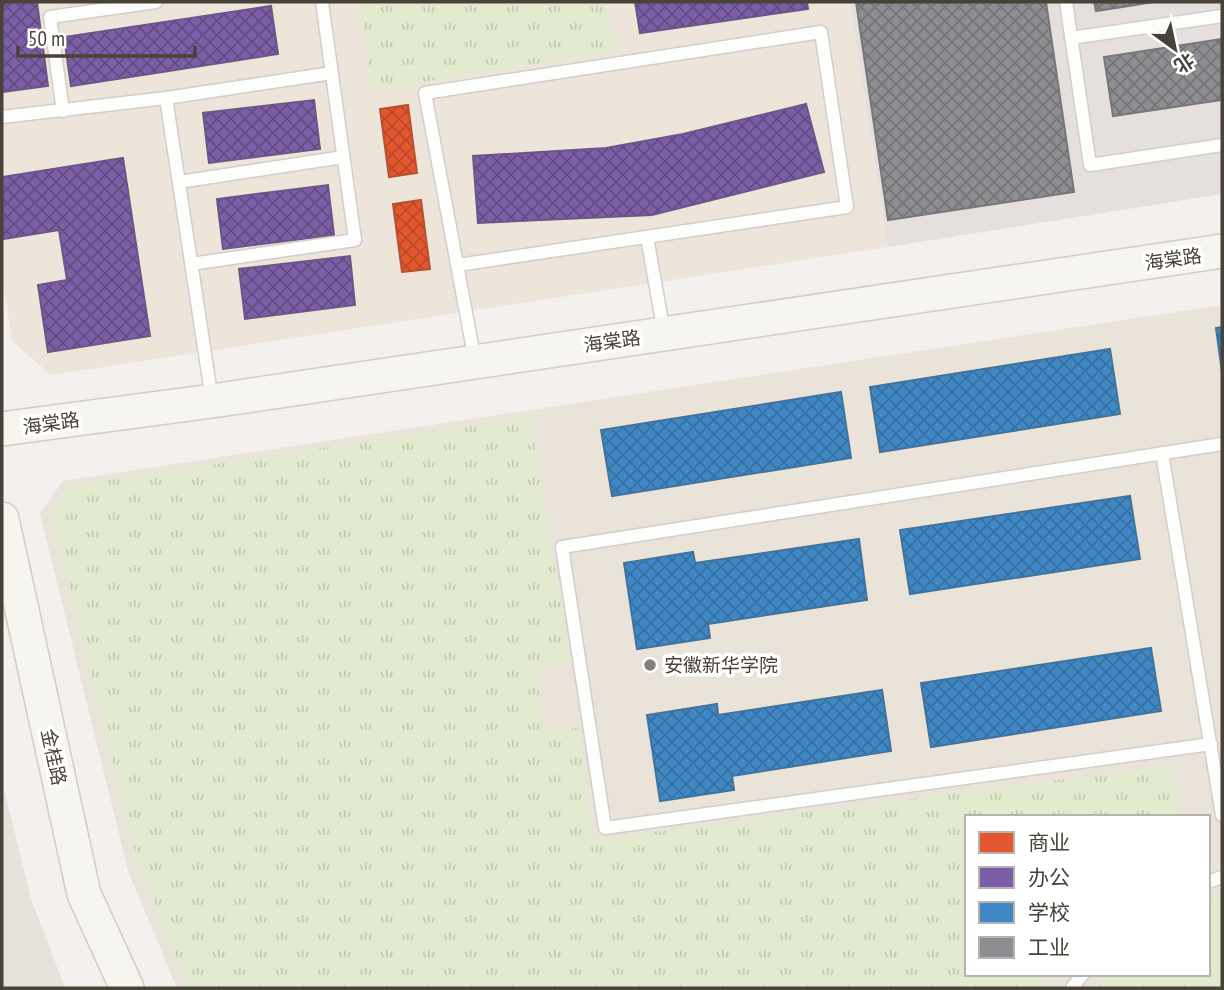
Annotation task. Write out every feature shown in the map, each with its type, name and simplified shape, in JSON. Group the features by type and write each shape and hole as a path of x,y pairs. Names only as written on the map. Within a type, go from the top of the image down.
{"street":[{"name":"海棠路","path":"2,429 212,401 1222,251"},
{"name":"金桂路","path":"2,519 84,894 127,988"}],"lane":[{"path":"48,2 63,111"},
{"path":"50,17 156,2"},
{"path":"191,264 355,240 322,2"},
{"path":"1066,2 1090,164 1222,145"},
{"path":"1071,38 1222,16"},
{"path":"457,265 847,207 821,32 425,93 457,265 475,361"},
{"path":"2,117 166,99 332,73"},
{"path":"166,99 212,401"},
{"path":"179,182 343,157"},
{"path":"647,237 664,334"},
{"path":"1211,744 605,828 562,547 1222,444"},
{"path":"1162,453 1222,815"},
{"path":"1208,727 1222,724"}],"shaded area":[{"path":"2,2 850,2 888,247 51,375 12,341 2,272"},
{"path":"850,2 1222,2 1222,194 888,247"},
{"name":"安徽新华学院","path":"1222,305 1222,988 177,988 128,871 40,513 63,481"},
{"path":"2,781 31,899 65,988 2,988"}],"green space":[{"path":"359,2 607,2 616,51 372,90"},
{"path":"530,417 570,661 536,667 543,730 579,728 593,840 1172,765 1179,815 965,815 965,976 1047,976 1038,988 189,988 139,867 52,514 70,486"},
{"path":"1222,891 1222,988 1096,988 1105,976 1210,976 1210,895"}],"building: 商业":[{"path":"408,105 417,173 389,177 380,109"},
{"path":"421,200 430,269 402,272 393,204"}],"building: 办公":[{"path":"2,2 37,2 48,86 2,92"},
{"path":"635,2 807,2 808,9 640,33"},
{"path":"271,6 278,54 71,86 64,37"},
{"path":"314,100 320,149 209,163 203,113"},
{"path":"806,104 824,172 652,215 478,223 473,156 606,148 683,134"},
{"path":"123,158 150,336 48,352 38,285 67,280 59,230 3,239 2,177"},
{"path":"328,185 334,235 223,249 217,199"},
{"path":"350,256 355,305 245,319 239,269"}],"building: 学校":[{"path":"1222,327 1222,372 1216,328"},
{"path":"1110,349 1120,414 880,452 870,387"},
{"path":"841,392 851,458 612,496 601,430"},
{"path":"1130,496 1140,559 910,594 900,530"},
{"path":"859,539 867,600 708,624 710,638 637,649 624,563 693,552 695,563"},
{"path":"1151,648 1161,711 931,747 921,683"},
{"path":"882,690 891,751 732,776 734,790 660,801 647,715 717,704 718,715"}],"building: 工业":[{"path":"856,2 1046,2 1074,192 888,220"},
{"path":"1094,2 1154,2 1096,11"},
{"path":"1222,39 1222,100 1113,116 1104,57"}],"place":[{"name":"安徽新华学院","path":"650,665"}]}
